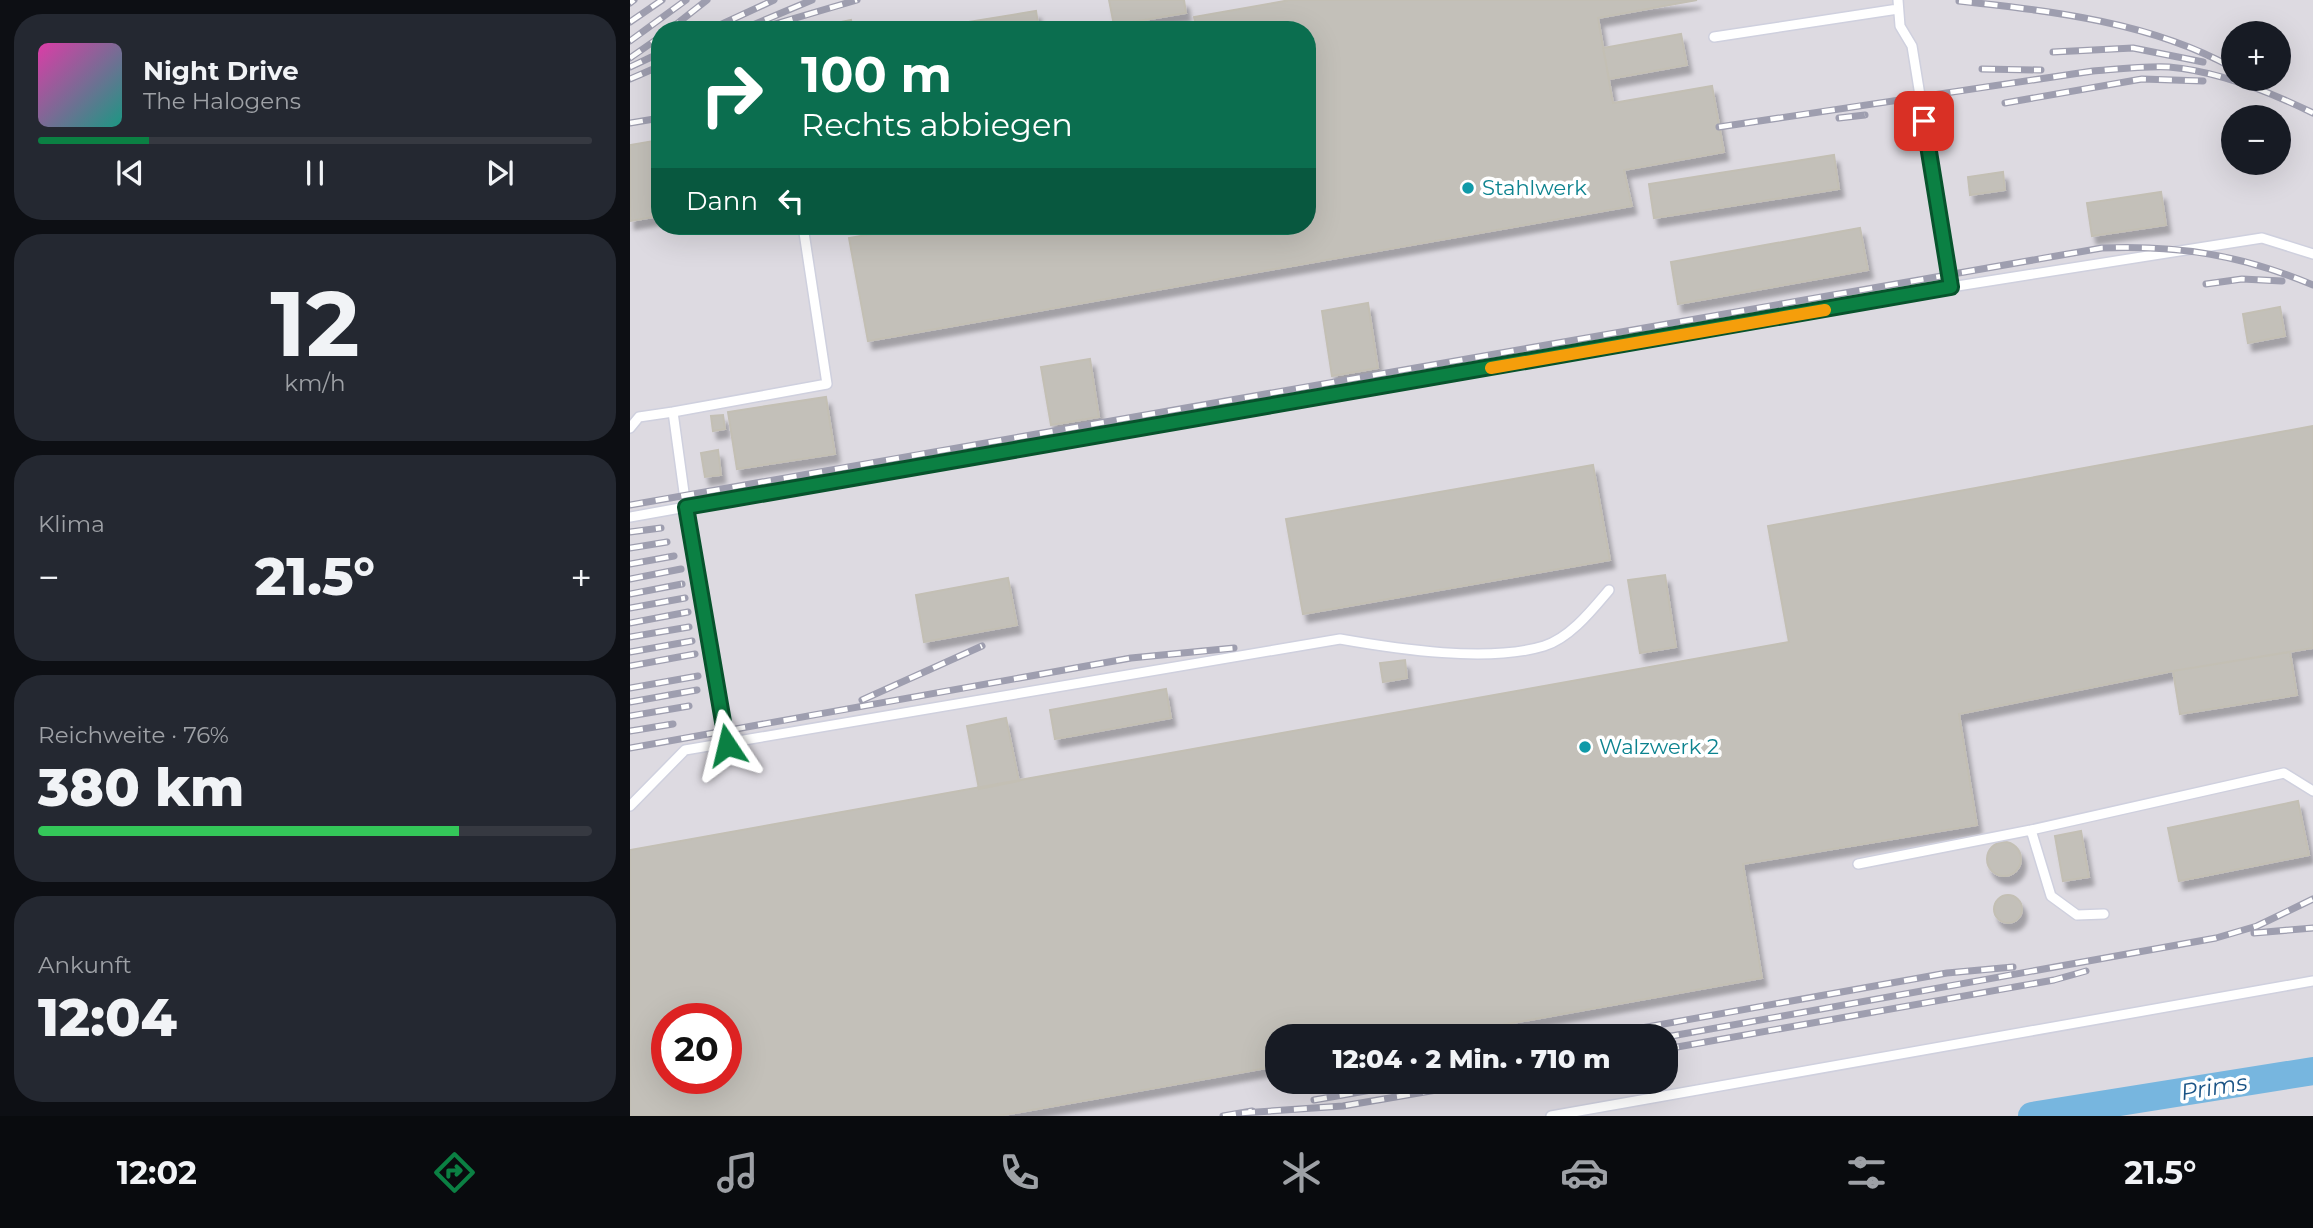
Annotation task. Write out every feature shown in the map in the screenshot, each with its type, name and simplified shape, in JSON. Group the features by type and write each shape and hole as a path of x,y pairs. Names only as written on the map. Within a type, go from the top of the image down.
{"lane":[{"path":"1714,37 1898,5 1900,26 1912,46 1951,287"},
{"path":"630,428 639,417 827,384 804,235"},
{"path":"630,517 1951,287 2262,238 2313,254"},
{"path":"673,412 686,507 727,745"},
{"path":"630,806 685,750 1340,639 1411,651 1491,652 1546,646 1584,620 1609,590"},
{"path":"1858,864 2031,830 2284,772 2313,791"},
{"path":"2031,830 2051,896 2077,915 2104,914"},
{"path":"1551,1116 2313,981"}],"shaded area":[{"path":"630,0 2313,0 2313,1116 630,1116"}],"building":[{"path":"1109,0 1184,0 1186,13 1138,21 1113,21"},
{"name":"Stahlwerk","path":"1290,0 1697,0 1598,18 1613,103 1712,86 1724,152 1624,170 1632,206 868,341 849,238 866,235 1316,235 1316,21 1195,21 1194,17"},
{"path":"1036,11 1038,21 974,21"},
{"path":"1681,34 1687,65 1609,79 1603,48"},
{"path":"651,142 651,218 630,221 630,145"},
{"path":"1834,155 1839,189 1654,218 1649,184"},
{"path":"2003,172 2005,190 1970,195 1968,177"},
{"path":"2161,192 2166,225 2092,236 2087,203"},
{"path":"1860,228 1868,270 1678,304 1671,262"},
{"path":"1368,303 1378,368 1332,376 1322,311"},
{"path":"2280,307 2285,336 2248,343 2243,314"},
{"path":"1090,359 1099,417 1051,425 1041,367"},
{"path":"826,397 835,454 737,469 728,412"},
{"path":"723,415 725,429 713,431 711,416"},
{"name":"Walzwerk 2","path":"2313,426 2313,648 2173,671 1959,714 1977,825 1743,864 1762,978 1507,1024 1265,1024 1265,1068 998,1116 630,1116 630,850 1789,642 1768,526"},
{"path":"718,450 721,475 705,477 701,453"},
{"path":"1593,465 1610,560 1303,614 1286,519"},
{"path":"1665,575 1676,647 1640,653 1628,580"},
{"path":"1008,578 1017,625 924,642 916,595"},
{"path":"2290,652 2297,695 2180,714 2173,671"},
{"path":"1405,660 1407,678 1383,682 1380,663"},
{"path":"1166,689 1171,718 1055,739 1050,710"},
{"path":"1006,718 1019,781 979,789 967,726"},
{"path":"2298,801 2309,855 2179,881 2168,828"},
{"path":"2081,831 2089,877 2063,881 2055,836"},
{"path":"2004,842 2016,847 2021,859 2016,871 2004,876 1992,871 1987,859 1992,847"},
{"path":"2008,895 2018,899 2022,909 2018,919 2008,923 1998,919 1994,909 1998,899"}],"waterway":[{"name":"Prims","path":"2032,1116 2313,1071"}],"railway":[{"path":"630,3 634,0"},
{"path":"630,22 662,0"},
{"path":"657,21 686,0"},
{"path":"680,21 707,0"},
{"path":"728,21 774,0"},
{"path":"762,21 812,0"},
{"path":"786,21 857,0"},
{"path":"1959,1 2065,14 2135,29 2201,52 2221,62"},
{"path":"630,41 651,26"},
{"path":"630,58 651,43"},
{"path":"2053,52 2133,48 2203,62"},
{"path":"630,67 651,57"},
{"path":"1719,127 2093,71 2150,67 2187,69 2224,78 2261,90 2313,113"},
{"path":"1982,69 2041,70"},
{"path":"630,79 651,70"},
{"path":"2005,103 2142,79 2203,81"},
{"path":"1839,118 1865,115"},
{"path":"630,123 651,120"},
{"path":"630,505 2102,248 2157,248 2209,254 2260,266 2313,285"},
{"path":"2206,284 2242,279 2282,281"},
{"path":"630,532 661,528"},
{"path":"630,548 667,542"},
{"path":"630,564 674,556"},
{"path":"630,579 681,569"},
{"path":"630,594 682,584"},
{"path":"630,608 685,598"},
{"path":"630,623 688,612"},
{"path":"630,637 689,627"},
{"path":"630,652 692,641"},
{"path":"862,700 982,646"},
{"path":"630,748 1131,658 1234,648"},
{"path":"630,666 695,654"},
{"path":"630,688 698,676"},
{"path":"630,702 697,690"},
{"path":"630,716 689,706"},
{"path":"630,731 673,724"},
{"path":"1678,1035 2216,938 2257,926 2313,899"},
{"path":"2254,933 2313,928"},
{"path":"1664,1024 1947,973 2013,967"},
{"path":"1678,1047 2054,980 2086,971"},
{"path":"1314,1100 1348,1094"},
{"path":"1242,1113 1343,1106 1413,1094"},
{"path":"1223,1116 1252,1111"}],"slow traffic":[{"path":"1491,368 1825,310"}],"place":[{"name":"Stahlwerk","path":"1468,188"},
{"name":"Walzwerk 2","path":"1585,747"}],"route":[{"path":"727,745 686,507 1951,287 1924,121"}]}
